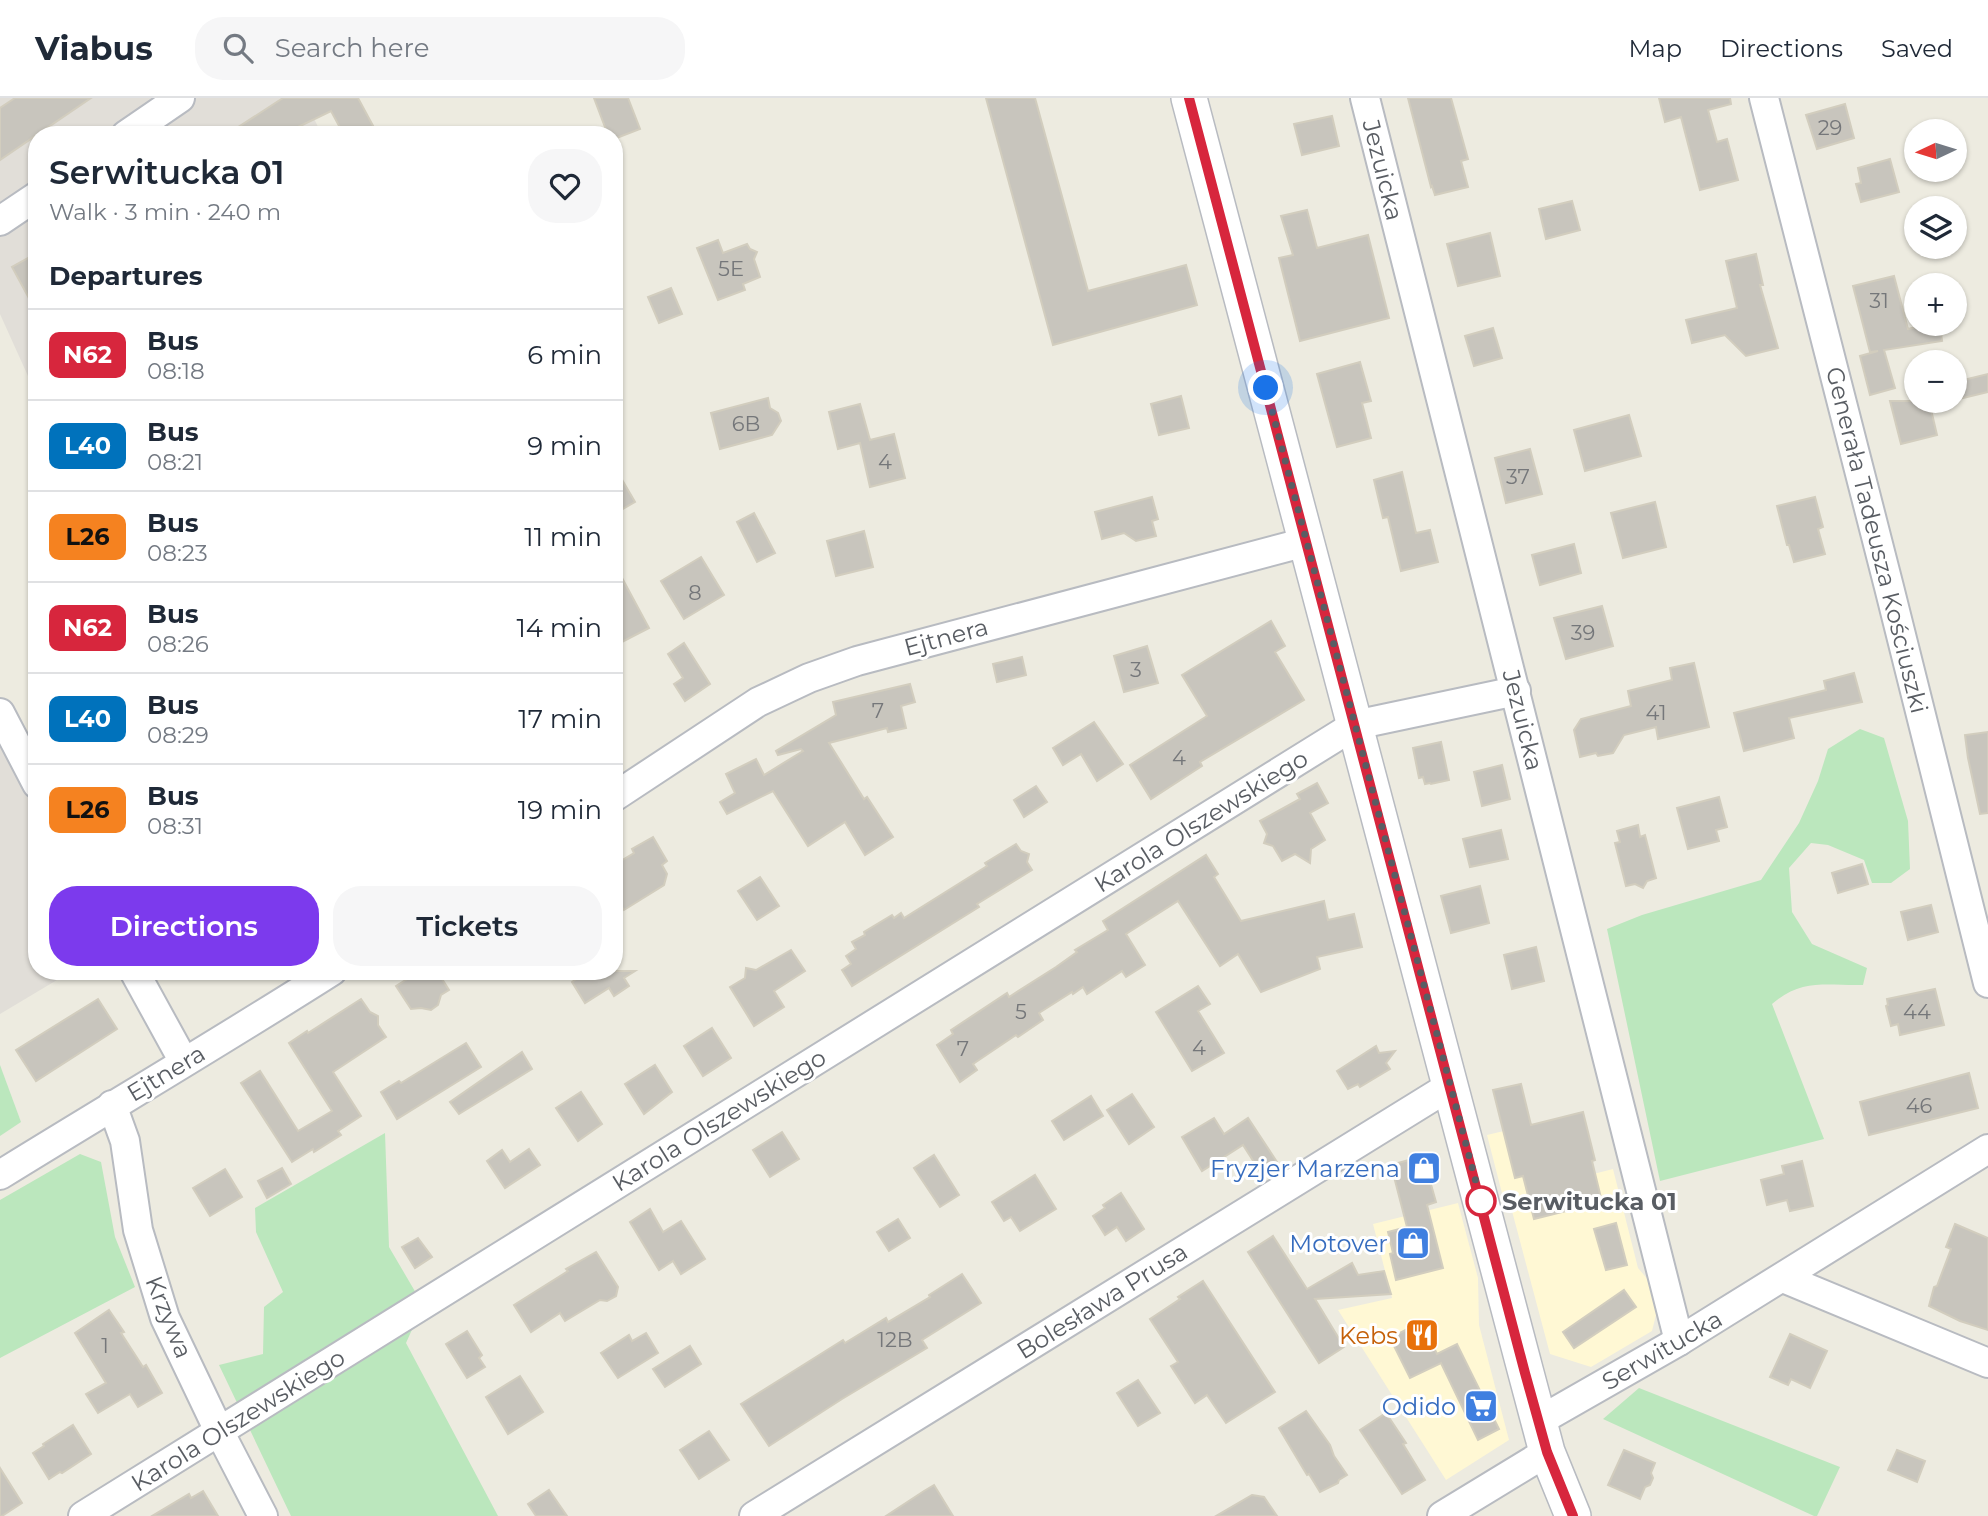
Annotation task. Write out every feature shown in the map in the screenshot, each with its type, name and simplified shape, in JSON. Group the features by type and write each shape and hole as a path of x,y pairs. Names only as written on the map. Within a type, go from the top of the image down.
{"street":[{"path":"139,126 180,98"},
{"path":"1189,98 1543,1436 1573,1516"},
{"name":"Jezuicka","path":"1365,98 1679,1341"},
{"name":"Generała Tadeusza Kościuszki","path":"1764,98 1988,983"},
{"path":"0,221 28,202"},
{"name":"Ejtnera","path":"623,791 758,702 809,678 857,661 1306,541"},
{"name":"Karola Olszewskiego","path":"83,1516 1355,725 1516,691"},
{"path":"0,713 28,767"},
{"path":"139,980 184,1062"},
{"name":"Ejtnera","path":"0,1175 318,980"},
{"name":"Bolesława Prusa","path":"754,1516 1450,1086"},
{"name":"Krzywa","path":"112,1105 125,1141 138,1230 165,1318 219,1432 263,1516"},
{"name":"Serwitucka","path":"1443,1516 1543,1436 1679,1341 1988,1149"},
{"path":"1783,1278 1988,1363"}],"shaded area":[{"path":"0,98 304,98 318,126 28,126 28,376 0,314"},
{"path":"0,715 28,773 28,980 57,980 0,1014"},
{"path":"1542,1122 1558,1183 1613,1169 1638,1268 1649,1281 1657,1311 1652,1331 1591,1367 1550,1354 1508,1196 1503,1197 1487,1135"},
{"path":"1458,1203 1478,1278 1479,1325 1509,1440 1446,1480 1338,1310 1392,1298 1373,1224"}],"green space":[{"path":"1860,729 1884,738 1908,821 1910,869 1891,883 1872,883 1864,860 1828,845 1811,843 1789,868 1792,912 1812,944 1867,968 1863,985 1804,987 1772,1004 1824,1139 1660,1181 1607,929 1642,915 1761,880 1799,823 1818,781 1828,749"},
{"path":"0,1065 21,1122 0,1136"},
{"path":"385,1133 389,1247 423,1305 406,1343 498,1516 291,1516 219,1365 263,1354 264,1307 283,1292 256,1232 255,1208"},
{"path":"80,1154 101,1162 115,1237 135,1287 0,1358 0,1200"},
{"path":"1639,1388 1840,1467 1817,1516 1603,1419"}],"building":[{"path":"15,98 91,98 50,126 28,126 28,141 0,160 0,108"},
{"path":"283,98 358,98 373,126 339,126 331,111 300,126 240,126"},
{"path":"594,98 628,98 640,129 623,136 623,126 605,126"},
{"path":"986,98 1035,98 1088,291 1186,265 1197,305 1053,345"},
{"path":"1408,98 1451,98 1468,159 1461,161 1468,187 1435,195"},
{"path":"1659,98 1730,98 1731,104 1708,110 1717,142 1727,139 1738,180 1700,190 1681,117 1665,122"},
{"path":"1845,104 1854,138 1817,149 1806,115"},
{"path":"1332,116 1339,146 1302,155 1294,124"},
{"path":"1890,159 1899,192 1861,202 1856,184 1861,183 1858,168"},
{"path":"1572,201 1580,230 1546,239 1539,209"},
{"path":"1307,210 1317,248 1368,235 1389,318 1300,341 1279,258 1293,255 1281,216"},
{"path":"1490,233 1500,276 1458,286 1447,244"},
{"path":"718,240 723,253 747,244 757,252 754,259 760,277 743,284 745,290 718,300 697,248"},
{"path":"1756,254 1763,285 1760,285 1778,348 1746,356 1725,335 1692,343 1686,320 1737,308 1726,261"},
{"path":"28,258 28,296 12,267"},
{"path":"1894,276 1904,314 1904,336 1941,336 1942,341 1884,350 1895,388 1870,395 1860,356 1878,351 1870,352 1853,286"},
{"path":"671,288 682,314 659,323 648,297"},
{"path":"1493,328 1502,358 1474,366 1465,336"},
{"path":"1360,362 1371,401 1362,403 1371,438 1337,447 1317,374"},
{"path":"1988,374 1988,392 1967,397 1967,379"},
{"path":"1181,396 1189,428 1159,435 1151,404"},
{"path":"768,398 770,408 778,413 781,421 772,435 720,449 711,413"},
{"path":"1890,401 1904,401 1904,413 1932,413 1937,435 1901,444"},
{"path":"860,404 870,440 894,434 905,478 870,487 860,443 838,449 829,412"},
{"path":"1629,415 1641,456 1585,471 1574,430"},
{"path":"1530,449 1542,494 1506,503 1495,458"},
{"path":"1402,472 1416,533 1430,530 1438,562 1401,571 1388,517 1383,518 1374,480"},
{"path":"623,481 635,502 623,509"},
{"path":"1152,497 1158,519 1152,521 1156,536 1136,541 1124,533 1102,539 1095,512"},
{"path":"1815,497 1823,527 1818,529 1825,554 1794,562 1777,506"},
{"path":"1655,502 1666,547 1623,558 1611,513"},
{"path":"754,513 775,553 757,562 737,522"},
{"path":"864,531 873,567 836,576 827,541"},
{"path":"1574,544 1581,573 1540,585 1532,555"},
{"path":"701,557 724,595 684,619 661,581"},
{"path":"623,580 649,628 623,641"},
{"path":"1602,606 1613,646 1566,659 1554,618"},
{"path":"1271,621 1285,646 1275,652 1304,700 1200,762 1202,766 1151,799 1130,765 1207,716 1182,675"},
{"path":"684,643 710,684 685,701 674,684 683,678 668,654"},
{"path":"1147,646 1158,683 1124,692 1114,656"},
{"path":"1022,657 1026,675 997,682 993,664"},
{"path":"1694,663 1709,727 1658,739 1656,727 1624,735 1613,753 1580,757 1574,730 1581,719 1631,706 1628,691 1672,680 1670,668"},
{"path":"1854,673 1862,702 1789,718 1794,738 1744,751 1734,713 1826,690 1824,681"},
{"path":"910,684 915,702 901,706 906,728 888,732 887,728 829,743 864,799 867,797 893,837 865,855 845,822 808,846 773,791 727,814 720,802 735,793 726,774 756,759 764,775 803,751 801,749 778,755 776,751 836,715 833,702"},
{"path":"1094,722 1123,764 1097,781 1081,754 1063,765 1053,748"},
{"path":"1988,732 1988,813 1980,814 1965,735"},
{"path":"1441,742 1449,780 1425,784 1423,777 1419,778 1413,748"},
{"path":"1502,765 1510,799 1482,806 1474,772"},
{"path":"1317,783 1328,803 1310,813 1325,840 1311,849 1310,863 1295,854 1282,861 1273,846 1264,843 1267,834 1260,821 1300,799 1297,794"},
{"path":"1036,786 1047,802 1024,817 1014,800"},
{"path":"1719,797 1727,827 1716,830 1719,841 1688,849 1677,808"},
{"path":"1638,825 1640,837 1645,835 1656,878 1647,881 1643,888 1635,884 1626,886 1615,843 1620,842 1617,831"},
{"path":"1501,830 1508,859 1470,867 1463,839"},
{"path":"653,837 667,861 662,865 667,874 664,885 624,910 623,860 634,853 632,849"},
{"path":"1016,844 1021,851 1029,854 1027,862 1032,870 977,904 979,907 852,986 842,970 851,964 846,956 856,949 852,942 892,915 894,918 901,913 904,918 987,866 985,863"},
{"path":"1206,855 1218,874 1214,877 1241,921 1324,901 1328,920 1354,914 1362,947 1317,957 1320,969 1261,992 1238,954 1220,966 1178,901 1126,934 1145,965 1126,977 1122,971 1087,994 1083,987 1073,994 1072,992 1039,1013 1043,1020 973,1064 977,1070 960,1082 937,1045 953,1034 951,1030 1007,993 1009,997 1056,967 1077,952 1075,950 1108,930 1103,921"},
{"path":"1862,864 1868,884 1838,893 1832,873"},
{"path":"760,877 779,906 757,920 738,891"},
{"path":"1480,886 1489,923 1451,933 1441,896"},
{"path":"1931,905 1938,932 1908,940 1901,912"},
{"path":"1536,947 1544,981 1512,989 1504,955"},
{"path":"791,950 805,971 774,991 784,1007 754,1026 730,987 745,978 746,968 756,970"},
{"path":"623,971 635,971 624,978 629,986 614,996 609,988 585,1003 572,982 623,980"},
{"path":"406,980 443,980 449,990 441,995 438,1005 431,1010 411,1009 396,986"},
{"path":"1198,986 1210,1004 1198,1011 1224,1053 1192,1071 1156,1012"},
{"path":"1935,989 1944,1025 1900,1035 1898,1024 1891,1026 1887,999"},
{"path":"98,999 117,1029 36,1081 16,1050"},
{"path":"361,999 370,1012 378,1016 378,1025 386,1037 333,1072 361,1116 338,1131 341,1135 292,1162 241,1083 260,1071 298,1131 332,1111 289,1043"},
{"path":"712,1028 731,1058 703,1076 684,1046"},
{"path":"466,1043 481,1067 397,1119 381,1092 399,1081 401,1083"},
{"path":"1376,1046 1379,1053 1395,1051 1386,1063 1390,1069 1360,1087 1358,1084 1348,1089 1337,1071"},
{"path":"522,1052 532,1069 459,1114 450,1102"},
{"path":"655,1065 672,1092 644,1114 625,1084"},
{"path":"1969,1073 1978,1108 1869,1135 1860,1102"},
{"path":"1521,1084 1531,1125 1583,1112 1602,1202 1534,1219 1523,1176 1515,1178 1493,1090"},
{"path":"581,1092 602,1124 578,1141 556,1108"},
{"path":"1132,1094 1154,1127 1129,1144 1107,1110"},
{"path":"1091,1096 1103,1116 1064,1140 1052,1121"},
{"path":"1214,1118 1224,1134 1248,1118 1277,1162 1261,1173 1243,1145 1202,1171 1182,1137"},
{"path":"782,1132 799,1159 770,1177 753,1150"},
{"path":"529,1149 540,1165 505,1188 487,1161 502,1150 510,1162"},
{"path":"934,1155 959,1195 940,1207 914,1168"},
{"path":"1423,1156 1436,1202 1427,1205 1443,1268 1396,1280 1388,1232 1407,1227 1391,1165"},
{"path":"1802,1161 1813,1206 1790,1211 1787,1200 1767,1205 1761,1180 1784,1174 1782,1166"},
{"path":"282,1168 291,1184 267,1198 258,1181"},
{"path":"225,1169 242,1197 210,1216 193,1188"},
{"path":"1035,1175 1056,1209 1020,1231 1011,1217 1004,1221 992,1202"},
{"path":"1121,1193 1144,1229 1126,1241 1117,1227 1105,1235 1093,1216 1105,1208 1103,1205"},
{"path":"650,1209 663,1232 681,1221 705,1259 681,1274 673,1261 659,1270 630,1222"},
{"path":"898,1219 910,1238 889,1251 877,1232"},
{"path":"1616,1223 1627,1265 1606,1270 1594,1229"},
{"path":"1955,1224 1988,1238 1988,1330 1960,1321 1929,1306 1934,1287 1937,1286 1951,1249 1946,1247"},
{"path":"1273,1236 1307,1289 1352,1263 1358,1275 1384,1271 1391,1294 1315,1299 1344,1347 1319,1363 1248,1252"},
{"path":"418,1238 432,1257 415,1268 402,1247"},
{"path":"596,1252 618,1287 616,1296 607,1301 600,1300 565,1321 560,1313 531,1332 514,1305"},
{"path":"962,1274 981,1303 922,1340 927,1348 769,1446 741,1404 843,1340 845,1343 886,1318 888,1322"},
{"path":"1203,1281 1275,1392 1226,1423 1207,1395 1195,1403 1171,1366 1178,1362 1150,1319"},
{"path":"1624,1290 1636,1307 1574,1348 1563,1332"},
{"path":"109,1310 124,1332 121,1333 143,1367 146,1365 162,1393 138,1407 130,1394 98,1413 86,1394 106,1383 75,1333"},
{"path":"1421,1322 1437,1354 1457,1344 1499,1429 1478,1440 1441,1363 1410,1378 1390,1338"},
{"path":"467,1331 482,1355 479,1358 485,1367 467,1378 446,1344"},
{"path":"646,1333 658,1353 618,1378 601,1353 629,1335 632,1341"},
{"path":"1790,1334 1827,1351 1810,1388 1791,1379 1788,1385 1770,1377"},
{"path":"690,1346 701,1364 665,1387 653,1369"},
{"path":"520,1376 543,1412 508,1434 486,1397"},
{"path":"1138,1380 1160,1413 1138,1426 1117,1393"},
{"path":"1306,1411 1347,1475 1320,1492 1279,1428"},
{"path":"1386,1413 1406,1443 1403,1444 1425,1480 1402,1494 1360,1430"},
{"path":"73,1425 91,1454 49,1479 33,1453"},
{"path":"709,1431 729,1460 699,1479 680,1450"},
{"path":"1624,1450 1655,1463 1651,1473 1653,1478 1640,1499 1608,1485"},
{"path":"1897,1450 1925,1461 1917,1482 1888,1470"},
{"path":"0,1468 22,1503 2,1516 0,1516"},
{"path":"934,1485 953,1516 886,1516 924,1491"},
{"path":"549,1490 567,1516 536,1516 528,1504"},
{"path":"203,1491 218,1516 152,1516 189,1494 191,1498"},
{"path":"1252,1495 1264,1497 1277,1516 1216,1516"}],"bus line":[{"name":"N62","path":"1189,98 1525,1373 1547,1452 1573,1516"}],"place":[{"name":"Fryzjer Marzena","path":"1424,1168"},
{"name":"Serwitucka 01","path":"1481,1201"},
{"name":"Motover","path":"1413,1243"},
{"name":"Kebs","path":"1422,1335"},
{"name":"Odido","path":"1481,1406"}],"route":[{"path":"1266,388 1481,1201"}]}
